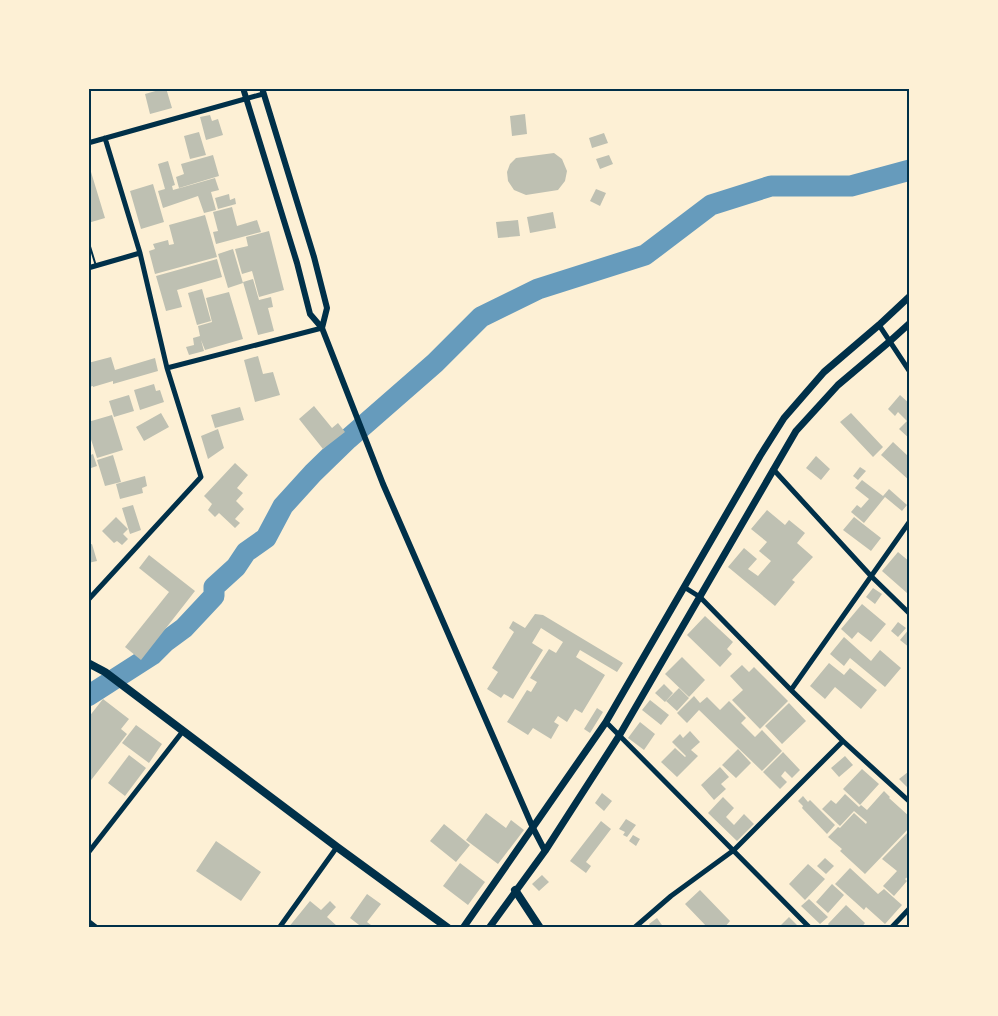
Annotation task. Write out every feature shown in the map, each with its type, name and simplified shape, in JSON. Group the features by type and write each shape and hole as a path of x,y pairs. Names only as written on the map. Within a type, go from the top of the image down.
{"highway":[{"path":"88,663 105,672 337,847 448,927"},
{"path":"515,890 540,927"}],"main road":[{"path":"463,927 606,722 784,418 824,372 909,296"},
{"path":"489,927 545,851 619,736 796,431 838,385 909,323"}],"street":[{"path":"243,88 310,314 322,328 379,474 545,851"},
{"path":"88,143 246,99 262,91 303,220 327,308 322,328"},
{"path":"88,600 201,477 167,368 140,253 105,138"},
{"path":"88,268 140,253"},
{"path":"879,325 909,372"},
{"path":"167,368 322,328"},
{"path":"773,469 909,614"},
{"path":"790,690 909,521"},
{"path":"684,587 700,597 790,690 909,802"},
{"path":"606,722 810,927"},
{"path":"88,853 183,731"},
{"path":"633,927 734,850 843,741"},
{"path":"279,927 337,847"},
{"path":"891,927 909,908"},
{"path":"88,921 97,927"}],"lane":[{"path":"88,240 96,266"}],"building":[{"path":"166,88 172,108 150,114 145,94"},
{"path":"525,114 527,134 512,136 510,116"},
{"path":"210,115 212,121 218,119 223,135 206,140 200,117"},
{"path":"199,132 206,155 190,159 184,136"},
{"path":"604,133 608,143 592,148 589,138"},
{"path":"554,153 562,159 567,171 565,181 558,190 526,195 514,190 508,181 507,172 510,164 516,158"},
{"path":"213,155 219,176 179,188 176,177 184,174 181,164"},
{"path":"609,155 613,164 600,169 596,159"},
{"path":"168,161 175,185 172,186 173,190 215,178 219,190 211,192 216,210 204,213 198,196 163,208 158,191 165,189 158,164"},
{"path":"88,162 105,218 88,223"},
{"path":"153,184 164,222 141,229 130,191"},
{"path":"596,189 606,193 600,206 590,201"},
{"path":"229,194 230,200 235,198 236,204 218,209 215,198"},
{"path":"232,207 237,226 257,220 261,232 216,244 213,232 218,231 213,212"},
{"path":"553,212 556,228 530,233 527,217"},
{"path":"205,215 217,257 155,274 149,251 155,249 153,244 168,240 169,245 174,244 169,225"},
{"path":"518,220 520,236 498,238 496,222"},
{"path":"269,231 284,290 259,297 252,271 242,274 235,249 248,246 246,237"},
{"path":"233,249 243,283 228,288 218,254"},
{"path":"217,259 222,277 177,290 182,307 166,311 156,276"},
{"path":"253,279 259,300 271,297 273,307 268,308 274,331 258,335 243,282"},
{"path":"202,289 211,321 197,325 188,293"},
{"path":"229,292 243,339 205,350 201,340 204,351 189,355 186,347 194,345 193,338 200,336 198,326 212,322 206,298"},
{"path":"258,356 263,374 273,372 280,395 255,402 244,360"},
{"path":"111,357 115,370 155,358 158,371 113,384 113,381 88,387 88,363"},
{"path":"154,384 156,391 160,390 164,402 140,410 134,390"},
{"path":"129,395 134,411 114,417 109,401"},
{"path":"900,395 910,404 910,439 899,429 907,421 898,412 895,416 888,409"},
{"path":"314,406 332,428 338,423 345,432 323,449 299,419"},
{"path":"240,407 244,420 215,428 211,415"},
{"path":"161,413 169,427 144,441 136,427"},
{"path":"851,413 883,447 873,457 840,422"},
{"path":"112,415 123,450 97,458 88,430 88,422"},
{"path":"218,429 224,448 208,459 201,436"},
{"path":"893,442 908,456 910,454 910,481 881,455"},
{"path":"93,454 97,466 88,469 88,456"},
{"path":"113,455 121,482 105,486 97,460"},
{"path":"816,456 830,469 821,480 806,468"},
{"path":"235,463 248,475 237,488 243,493 236,501 244,509 235,519 240,523 235,528 219,513 215,517 208,510 212,504 204,496"},
{"path":"860,467 866,471 858,480 853,476"},
{"path":"145,476 147,486 142,488 143,493 120,499 116,484"},
{"path":"862,480 883,496 889,489 907,505 902,511 885,497 864,523 851,512 857,505 861,508 869,499 855,488"},
{"path":"133,505 141,530 130,534 122,508"},
{"path":"767,510 785,525 789,520 805,533 797,543 813,557 792,580 795,582 775,606 728,567 744,548 757,559 748,569 758,576 771,561 759,551 767,542 751,529"},
{"path":"116,517 128,529 123,534 128,539 122,545 117,541 114,543 102,531"},
{"path":"854,517 881,538 871,551 843,530"},
{"path":"92,544 97,561 88,563 88,545"},
{"path":"898,552 910,562 910,590 907,593 882,571"},
{"path":"149,555 195,591 141,660 125,647 169,592 139,568"},
{"path":"873,588 882,594 875,604 866,597"},
{"path":"862,604 886,624 871,642 858,632 852,639 841,629"},
{"path":"535,614 543,615 623,663 617,672 580,650 576,657 605,675 582,713 575,709 567,722 558,716 554,722 559,725 551,739 533,728 528,735 507,722 527,690 531,692 537,682 530,678 549,649 556,653 563,642 541,628 532,643 543,650 513,699 504,694 501,698 487,689 498,672 492,668 514,632 509,628 513,621 525,628"},
{"path":"705,616 733,642 727,649 732,654 720,667 687,635"},
{"path":"898,622 906,628 898,637 891,631"},
{"path":"910,628 910,648 900,640"},
{"path":"844,637 871,661 880,650 901,668 885,687 850,658 844,666 830,654"},
{"path":"682,657 705,680 689,697 665,674"},
{"path":"829,663 844,675 850,668 877,690 861,709 835,687 825,699 810,686"},
{"path":"742,665 749,672 754,667 788,701 760,729 732,700 743,690 730,676"},
{"path":"664,684 673,693 665,702 655,693"},
{"path":"679,688 689,698 677,711 666,701"},
{"path":"694,696 700,703 707,697 720,710 729,701 746,718 741,723 755,737 762,730 782,751 762,771 699,710 687,723 677,713"},
{"path":"103,699 129,719 121,729 127,734 88,784 88,718"},
{"path":"650,700 669,715 661,725 642,710"},
{"path":"789,703 806,721 782,744 765,726"},
{"path":"597,708 603,712 590,733 584,729"},
{"path":"640,722 655,734 644,750 628,738"},
{"path":"136,725 162,744 149,763 122,743"},
{"path":"690,731 700,742 691,750 698,756 677,777 661,762 675,748 686,756 672,742 680,734 683,738"},
{"path":"738,749 751,763 736,778 722,765"},
{"path":"783,752 800,770 792,778 785,771 781,776 787,782 780,789 763,772"},
{"path":"129,755 146,768 125,796 108,783"},
{"path":"845,756 853,765 839,777 831,768"},
{"path":"720,767 729,777 721,784 726,789 714,800 701,785"},
{"path":"862,769 879,784 860,805 843,789"},
{"path":"908,772 910,773 910,790 899,779"},
{"path":"884,791 910,817 910,827 865,874 828,837 838,827 840,828 854,813 866,824 867,822 854,811 840,826 822,809 831,800 836,804 845,794 859,807 861,805 867,810"},
{"path":"602,793 612,801 604,811 595,803"},
{"path":"803,796 835,825 827,834 802,808 803,806 798,801"},
{"path":"723,797 734,808 726,817 734,825 744,814 754,824 737,841 708,813"},
{"path":"486,813 506,828 511,820 524,830 498,864 466,840"},
{"path":"626,819 636,825 627,837 623,835 625,832 619,829"},
{"path":"601,821 611,829 586,862 591,866 586,873 570,861"},
{"path":"444,824 470,845 456,862 430,841"},
{"path":"910,830 910,875 894,896 883,886 897,871 882,859"},
{"path":"633,835 640,839 636,846 629,841"},
{"path":"216,841 261,872 241,901 196,871"},
{"path":"825,858 834,866 826,874 817,866"},
{"path":"460,863 485,882 468,905 443,886"},
{"path":"808,864 825,879 805,900 789,884"},
{"path":"850,868 878,894 884,889 902,905 885,924 866,907 864,910 835,884"},
{"path":"542,875 549,882 539,891 532,884"},
{"path":"832,884 844,895 828,913 816,902"},
{"path":"700,890 730,921 724,928 708,928 685,904"},
{"path":"367,894 381,904 367,922 375,928 363,928 350,918"},
{"path":"809,899 828,917 820,924 801,906"},
{"path":"310,901 321,910 330,901 336,907 327,917 337,926 336,928 288,928"},
{"path":"846,905 865,923 861,928 831,928 828,924"},
{"path":"789,917 800,928 778,928"},
{"path":"657,918 664,928 652,928 649,924"}],"waterway":[{"path":"88,696 152,655 184,628 214,596 214,587 236,567 246,552 266,538 283,506 313,473 348,439 435,363 481,317 538,289 645,255 711,205 771,186 851,186 910,170"}]}
